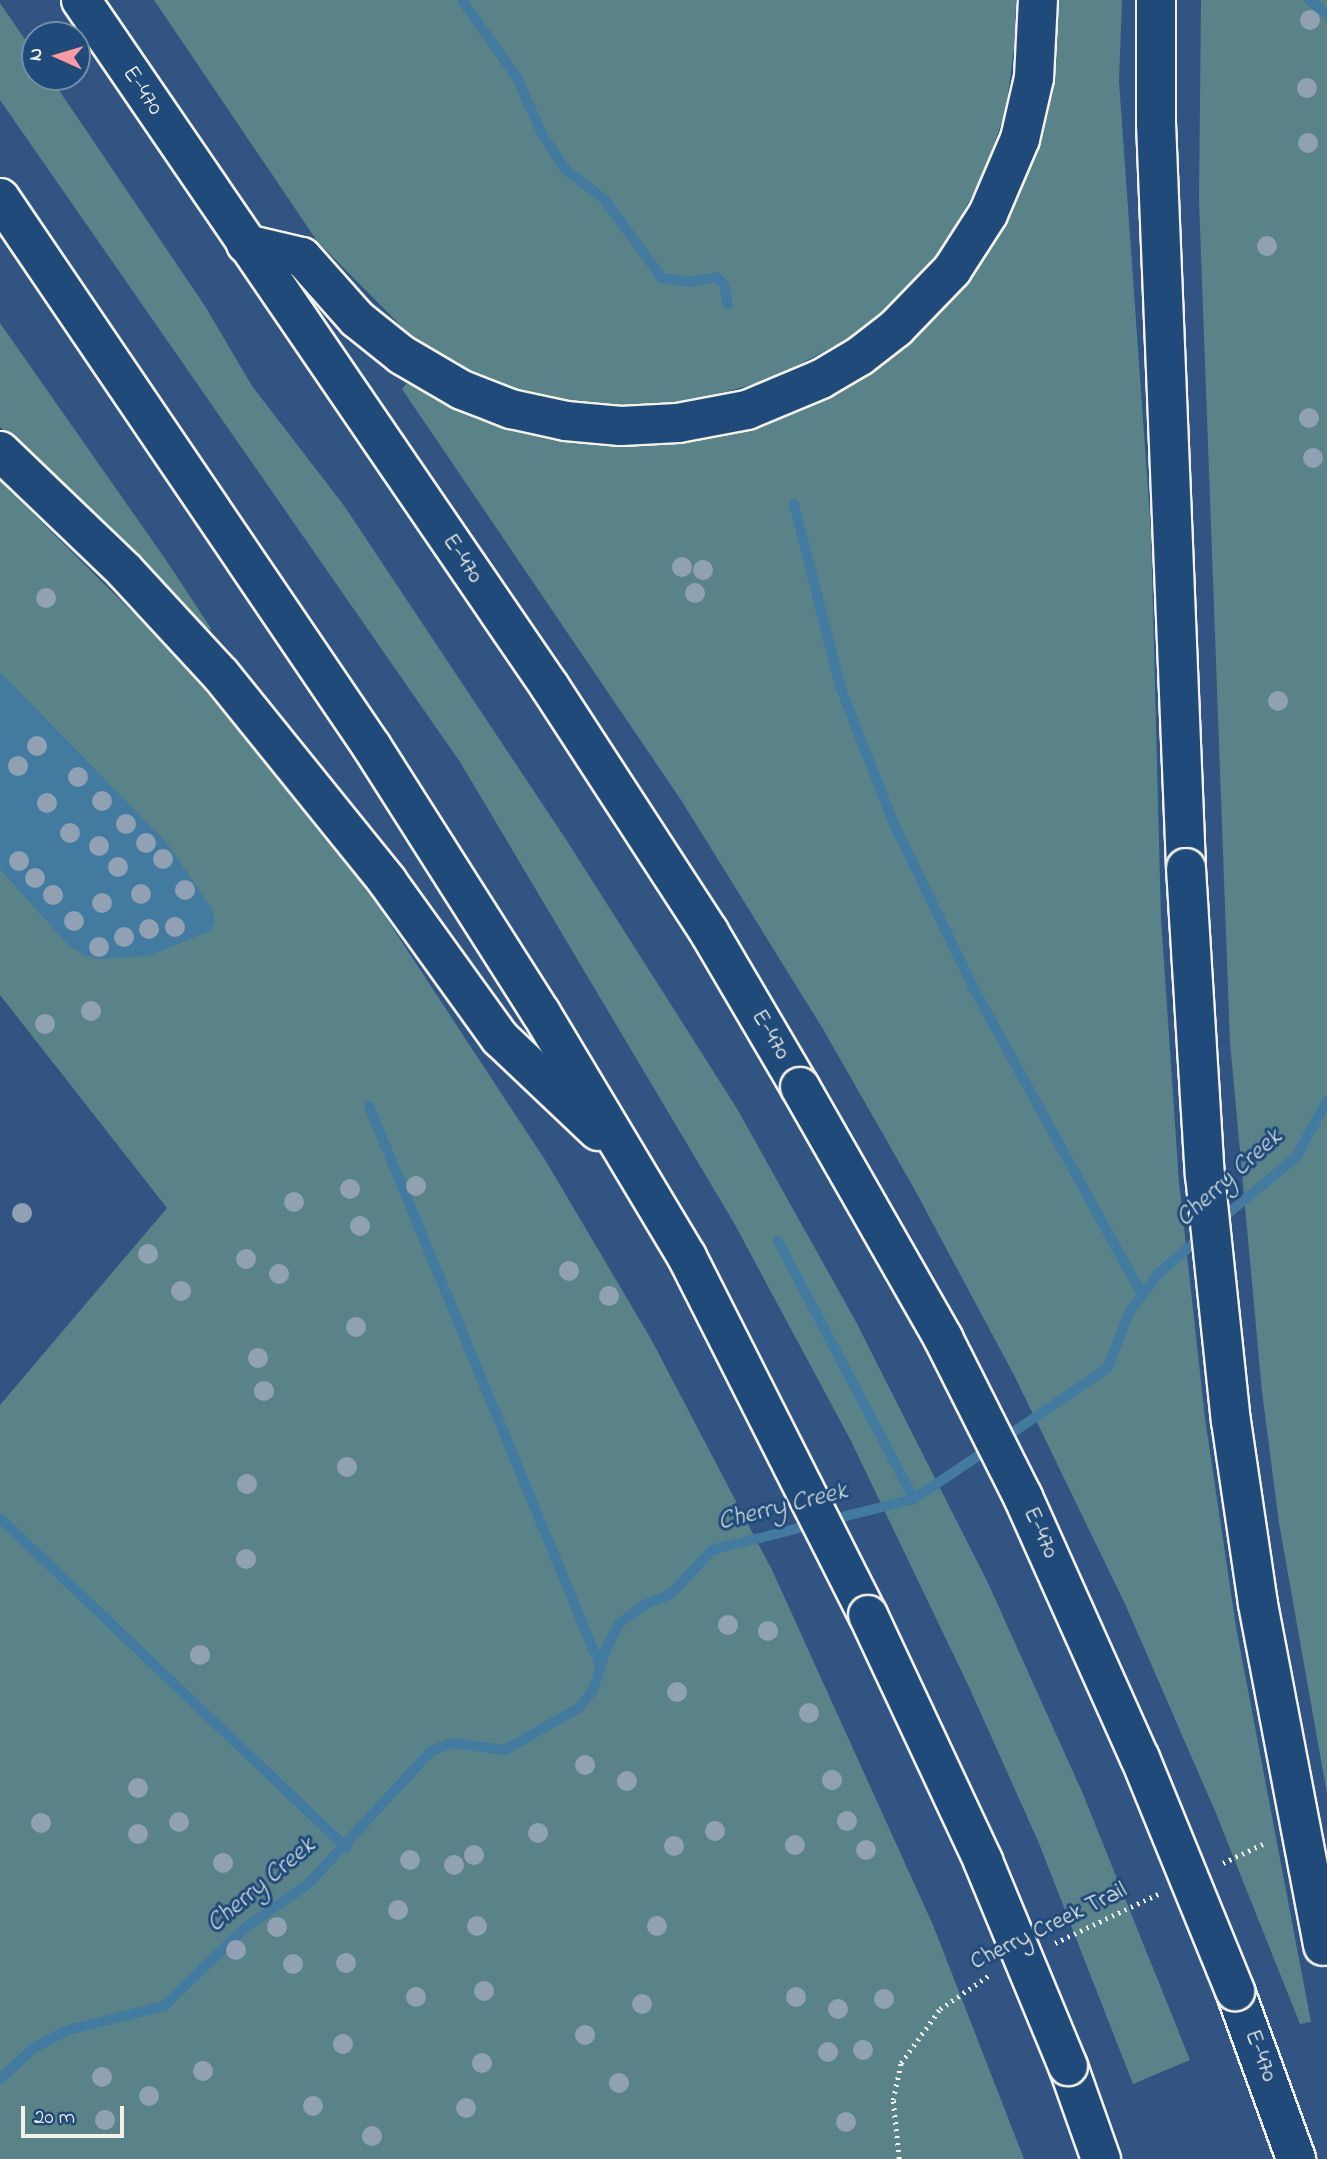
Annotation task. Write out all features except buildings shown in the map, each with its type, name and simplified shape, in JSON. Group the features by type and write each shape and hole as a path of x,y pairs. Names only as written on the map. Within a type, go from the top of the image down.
{"highway":[{"name":"E-470","path":"81,0 633,814 800,1087 943,1338 1023,1497 1135,1746 1235,1991 1296,2159"},
{"path":"246,243 302,257 357,319 402,355 461,390 511,409 566,421 641,426 747,410 821,379 860,356 896,328 952,270 988,214 1020,139 1034,78 1038,0"},
{"path":"1156,0 1156,123 1186,868 1204,1163 1232,1433 1277,1711 1325,1956"},
{"path":"0,198 372,747 635,1167 811,1496 983,1861 1068,2066 1101,2159"},
{"path":"0,451 124,570 227,682 387,881 500,1038 635,1167"}],"path":[{"path":"1217,1866 1275,1838"},
{"name":"Cherry Creek Trail","path":"1049,1946 1168,1889"},
{"name":"Cherry Creek Trail","path":"899,2159 893,2100 906,2052 954,1997 1002,1969"}],"green space":[{"path":"154,0 1016,0 1015,40 1006,109 984,174 946,243 903,293 853,336 772,379 696,400 625,406 564,400 504,385 443,358 405,330 317,241"},
{"path":"1056,0 1122,0 1119,81 1151,532 1161,918 1179,1182 1205,1418 1236,1627 1311,2022 1300,2024 1215,1811 1125,1604 1015,1377 916,1192 823,1029 681,800 402,389 408,382 464,412 534,434 640,445 686,441 752,428 826,398 857,380 934,318 974,271 1009,214 1034,159 1046,114"},
{"path":"1201,0 1327,0 1327,1794 1279,1523 1262,1392 1230,1042 1199,200"},
{"path":"0,3 21,34 21,91 59,91 205,306 252,386 345,507 567,841 736,1107 855,1320 988,1583 1083,1794 1190,2060 1133,2084 1038,1841 969,1687 850,1439 734,1223 460,762 0,100"},
{"path":"0,323 212,630 198,624 94,513 0,427"},
{"path":"0,481 174,653 356,872 547,1163 651,1339 772,1570 933,1925 1024,2159 0,2159 0,1405 167,1208 0,995"}],"water":[{"path":"0,672 166,842 211,907 215,920 211,930 149,956 102,959 84,955 69,946 0,869"}],"waterway":[{"path":"462,0 516,76 543,136 565,169 604,199 662,278 689,282 717,277 724,285 728,305"},
{"path":"1309,0 1327,14"},
{"path":"794,504 840,686 893,822 974,989 1142,1295"},
{"name":"Cherry Creek","path":"1219,1221 1296,1157 1327,1101"},
{"path":"369,1106 600,1666"},
{"name":"Cherry Creek","path":"0,2079 35,2047 68,2030 164,2006 246,1927 308,1884 431,1751 452,1743 505,1750 580,1707 593,1690 607,1647 620,1623 644,1605 671,1594 712,1550 914,1499 1077,1389 1108,1367 1130,1311 1157,1275 1204,1234"},
{"path":"778,1241 914,1499"},
{"path":"0,1518 346,1848"}]}
